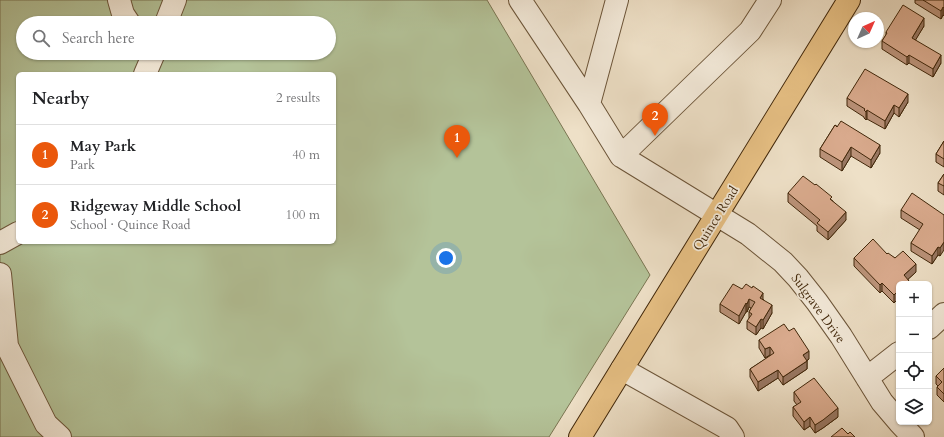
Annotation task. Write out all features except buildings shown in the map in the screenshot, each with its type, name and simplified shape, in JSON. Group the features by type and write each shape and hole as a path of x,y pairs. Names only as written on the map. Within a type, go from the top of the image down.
{"main road":[{"name":"Quince Road","path":"580,437 849,0"}],"street":[{"path":"119,0 125,16"},
{"path":"169,16 175,0"},
{"path":"520,0 589,104 621,156 750,30 770,0"},
{"path":"589,104 617,0"},
{"path":"146,72 151,60"},
{"name":"Sulgrave Drive","path":"621,156 766,247 783,262 798,278 841,336 882,402 896,418"},
{"path":"0,243 16,234"},
{"path":"0,274 7,346 46,424 60,437"},
{"path":"932,325 944,314"},
{"path":"867,378 896,355"},
{"path":"622,369 727,428 733,437"},
{"name":"Sulgrave Drive","path":"902,425 913,437"}],"green space":[{"path":"0,0 487,0 650,275 549,437 0,437"}],"place":[{"name":"Ridgeway Middle School","path":"655,136"},
{"name":"May Park","path":"457,158"}]}
